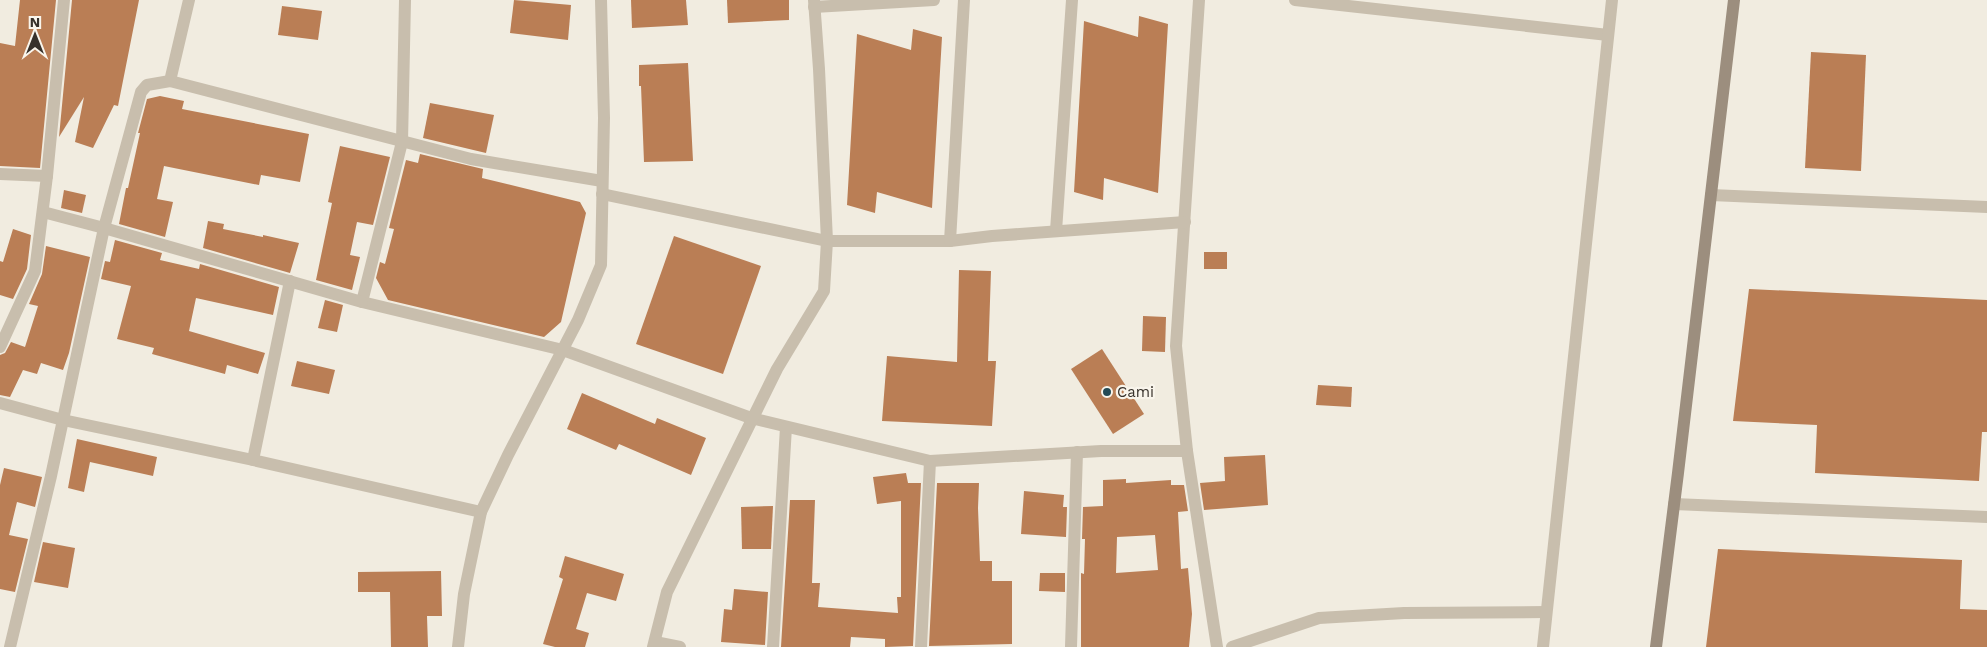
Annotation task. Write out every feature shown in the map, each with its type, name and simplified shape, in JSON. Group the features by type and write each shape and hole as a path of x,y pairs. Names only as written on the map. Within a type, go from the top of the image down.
{"main road":[{"path":"1656,647 1734,0"}],"street":[{"path":"0,347 35,271 48,176 64,0"},
{"path":"170,81 189,0"},
{"path":"362,302 402,142 405,0"},
{"path":"458,647 464,594 481,512 578,320 601,265 604,118 601,0"},
{"path":"680,647 654,645 667,592 751,418 777,369 824,291 827,241 814,3 934,0"},
{"path":"950,241 964,0"},
{"path":"1056,232 1072,0"},
{"path":"1199,0 1176,346 1186,451 1217,647"},
{"path":"1295,0 1608,35"},
{"path":"1542,647 1612,0"},
{"path":"10,647 63,420 104,228 141,92 147,85 170,81 471,159 827,241 950,241 1185,222"},
{"path":"0,174 48,176"},
{"path":"1711,195 1987,207"},
{"path":"43,212 362,302 563,350 751,418 930,461 1078,452 1186,451"},
{"path":"253,460 290,281"},
{"path":"0,402 63,420 253,460 481,512"},
{"path":"773,647 786,427"},
{"path":"1071,647 1078,452"},
{"path":"921,647 930,461"},
{"path":"1674,504 1987,517"},
{"path":"1232,647 1319,618 1404,613 1546,612"}],"building":[{"path":"20,0 56,0 40,168 0,166 0,43 15,46"},
{"path":"72,0 139,0 118,106 114,105 93,148 75,142 84,97 59,137"},
{"path":"514,0 571,5 568,40 510,33"},
{"path":"631,0 686,0 688,25 632,28"},
{"path":"727,0 789,0 789,20 728,23"},
{"path":"282,6 322,11 318,40 278,35"},
{"path":"1139,16 1168,24 1158,193 1104,178 1103,200 1074,192 1084,21 1138,37"},
{"path":"913,29 942,37 932,208 877,192 875,213 847,205 857,34 911,50"},
{"path":"1811,52 1866,55 1861,171 1805,168"},
{"path":"688,63 693,161 644,162 639,65"},
{"path":"160,96 184,101 182,109 309,134 300,182 261,175 259,185 164,166 157,199 173,202 165,237 119,224 147,99"},
{"path":"430,103 494,115 486,153 423,138"},
{"path":"340,146 390,157 373,225 357,222 350,255 360,257 352,290 316,280 332,203 328,202"},
{"path":"420,154 483,169 482,178 580,202 586,213 561,322 544,337 388,300 376,278 380,262 385,264 394,229 389,228 406,160 418,163"},
{"path":"64,190 86,195 82,213 61,208"},
{"path":"208,221 224,224 223,229 299,243 290,273 203,248"},
{"path":"13,229 31,235 27,269 13,299 0,295 0,261 3,262"},
{"path":"674,236 761,266 723,374 636,344"},
{"path":"115,240 162,253 160,260 199,269 200,264 279,287 273,315 196,298 189,331 265,353 258,374 227,365 225,374 152,354 154,348 117,339 131,286 101,279 105,261 110,262"},
{"path":"46,246 90,257 69,353 63,370 41,363 37,374 23,370 10,397 0,395 0,355 5,353 11,342 25,347 38,306 29,304 42,274"},
{"path":"1204,252 1227,252 1227,269 1204,269"},
{"path":"959,270 991,271 988,361 996,361 992,426 882,421 887,356 957,362"},
{"path":"1749,289 1987,300 1987,432 1982,432 1979,481 1815,473 1817,425 1733,421"},
{"path":"325,300 343,305 337,332 318,328"},
{"path":"1143,316 1166,317 1165,352 1142,351"},
{"name":"Cami","path":"1102,349 1144,414 1113,434 1071,369"},
{"path":"297,361 335,370 329,394 291,386"},
{"path":"1318,385 1352,387 1351,407 1316,405"},
{"path":"582,393 655,424 657,418 706,438 691,475 619,444 616,450 567,429"},
{"path":"77,439 157,457 153,476 90,462 84,492 68,488"},
{"path":"1265,455 1268,505 1204,510 1200,483 1225,481 1224,457"},
{"path":"4,468 42,477 35,507 17,502 9,535 28,539 15,592 0,589 0,485"},
{"path":"906,473 908,483 921,483 913,646 885,647 885,639 851,637 850,647 781,647 790,500 815,500 812,583 820,583 818,607 898,613 897,597 901,597 901,501 877,504 873,477"},
{"path":"1126,479 1126,483 1171,480 1171,485 1184,485 1188,511 1178,512 1181,569 1188,568 1192,614 1189,647 1081,647 1081,573 1084,574 1085,539 1082,539 1083,507 1103,506 1103,480","holes":["1155,535 1158,570 1116,573 1117,537"]},
{"path":"937,483 979,483 980,561 992,561 992,581 1012,581 1012,644 929,646"},
{"path":"1024,491 1064,495 1063,507 1067,507 1066,537 1021,534"},
{"path":"773,506 771,549 742,549 741,507"},
{"path":"43,542 75,548 68,588 34,582"},
{"path":"1718,549 1962,560 1960,609 1987,610 1987,647 1706,647"},
{"path":"565,556 624,574 616,601 587,593 576,629 589,633 585,647 555,647 543,644 563,579 559,577"},
{"path":"441,571 442,616 427,616 428,647 391,647 390,592 358,592 358,572"},
{"path":"1040,573 1065,573 1065,592 1039,591"},
{"path":"734,589 768,592 765,645 721,642 724,609 732,610"}],"place":[{"name":"Cami","path":"1107,392"}]}
